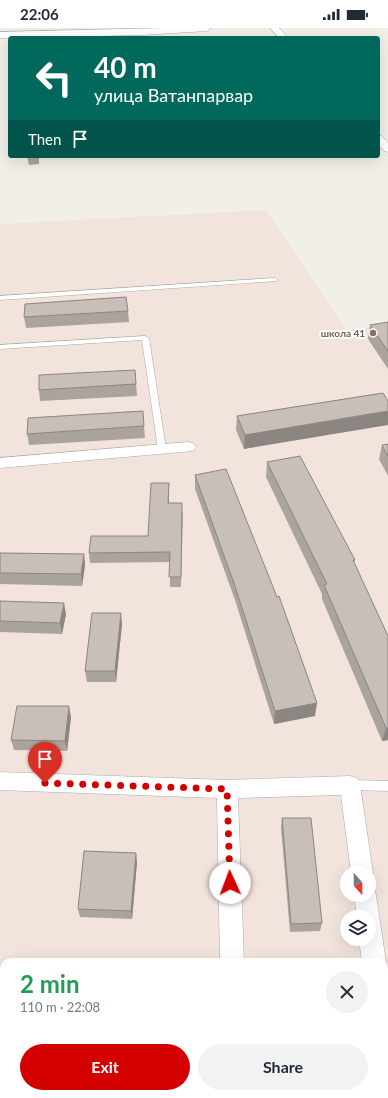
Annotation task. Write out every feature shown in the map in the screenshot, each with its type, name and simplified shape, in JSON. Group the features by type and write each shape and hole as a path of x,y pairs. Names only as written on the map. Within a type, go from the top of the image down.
{"street":[{"path":"0,35 207,28"},
{"path":"274,28 282,36"},
{"path":"380,140 388,149"},
{"path":"0,463 188,447"},
{"path":"0,782 227,789 350,785 361,866"},
{"path":"227,789 232,958"},
{"path":"372,946 373,958"}],"lane":[{"path":"0,298 275,280"},
{"path":"0,347 146,338 162,449"},
{"path":"350,785 388,786"}],"shaded area":[{"path":"266,210 347,331 388,324 388,958 0,958 0,224"}],"building":[{"path":"126,297 128,311 24,317 25,304"},
{"path":"388,322 388,351 370,325"},
{"path":"135,370 136,384 39,390 39,375"},
{"path":"383,393 388,401 388,411 245,435 237,416"},
{"path":"143,411 144,426 27,434 28,418"},
{"path":"388,444 388,456 382,445"},
{"path":"300,456 355,560 353,560 388,636 388,728 386,728 324,585 327,584 267,462"},
{"path":"226,469 277,597 279,596 317,703 275,711 235,586 195,475"},
{"path":"151,483 169,483 168,503 182,503 181,577 169,577 170,552 89,553 91,536 148,536"},
{"path":"0,553 84,554 81,574 0,573"},
{"path":"0,601 64,603 60,623 0,621"},
{"path":"92,613 121,613 115,671 85,671"},
{"path":"17,706 69,706 65,741 11,740"},
{"path":"282,818 311,818 322,923 291,924"},
{"path":"84,851 136,853 131,911 78,909"}],"place":[{"name":"школа 41","path":"373,333"}],"route":[{"path":"45,783 227,789 230,883"}]}
